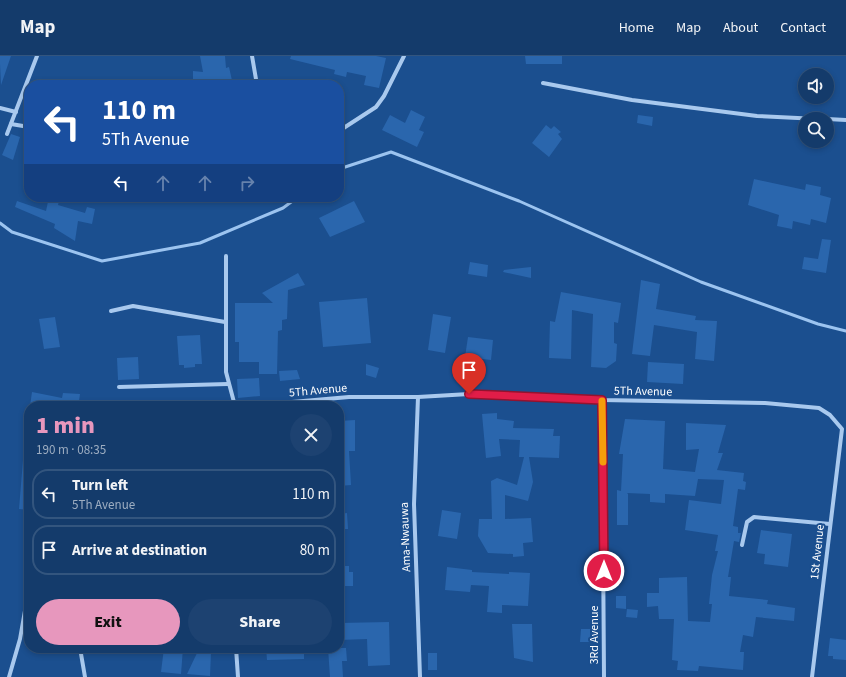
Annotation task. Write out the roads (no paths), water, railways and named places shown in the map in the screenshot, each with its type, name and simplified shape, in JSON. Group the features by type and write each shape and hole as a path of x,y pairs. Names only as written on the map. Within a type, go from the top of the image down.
{"street":[{"path":"28,80 37,56"},
{"path":"252,56 255,80"},
{"path":"344,127 376,107 384,96 404,56"},
{"path":"543,83 632,100 757,116 798,118"},
{"path":"7,134 24,91"},
{"path":"0,108 16,112"},
{"path":"834,119 846,120"},
{"path":"11,124 24,125"},
{"path":"226,256 226,372 233,401"},
{"path":"111,311 133,306 225,322"},
{"path":"119,388 228,384"},
{"name":"5Th Avenue","path":"303,401 348,397 418,397 469,394 602,400 765,403 819,408 830,415 842,429"},
{"name":"Ama-Nwauwa","path":"418,397 414,504 420,677"},
{"name":"3Rd Avenue","path":"602,400 604,677"},
{"name":"1St Avenue","path":"812,677 842,429"},
{"path":"742,545 747,522 754,517 830,524"},
{"path":"8,677 20,639 24,616"},
{"path":"81,653 85,677"},
{"path":"236,653 238,677"}],"waterway":[{"path":"344,167 391,152 519,201 701,282 818,324 846,331"},
{"path":"0,223 12,232 102,261 200,243 283,208 291,202"}]}
